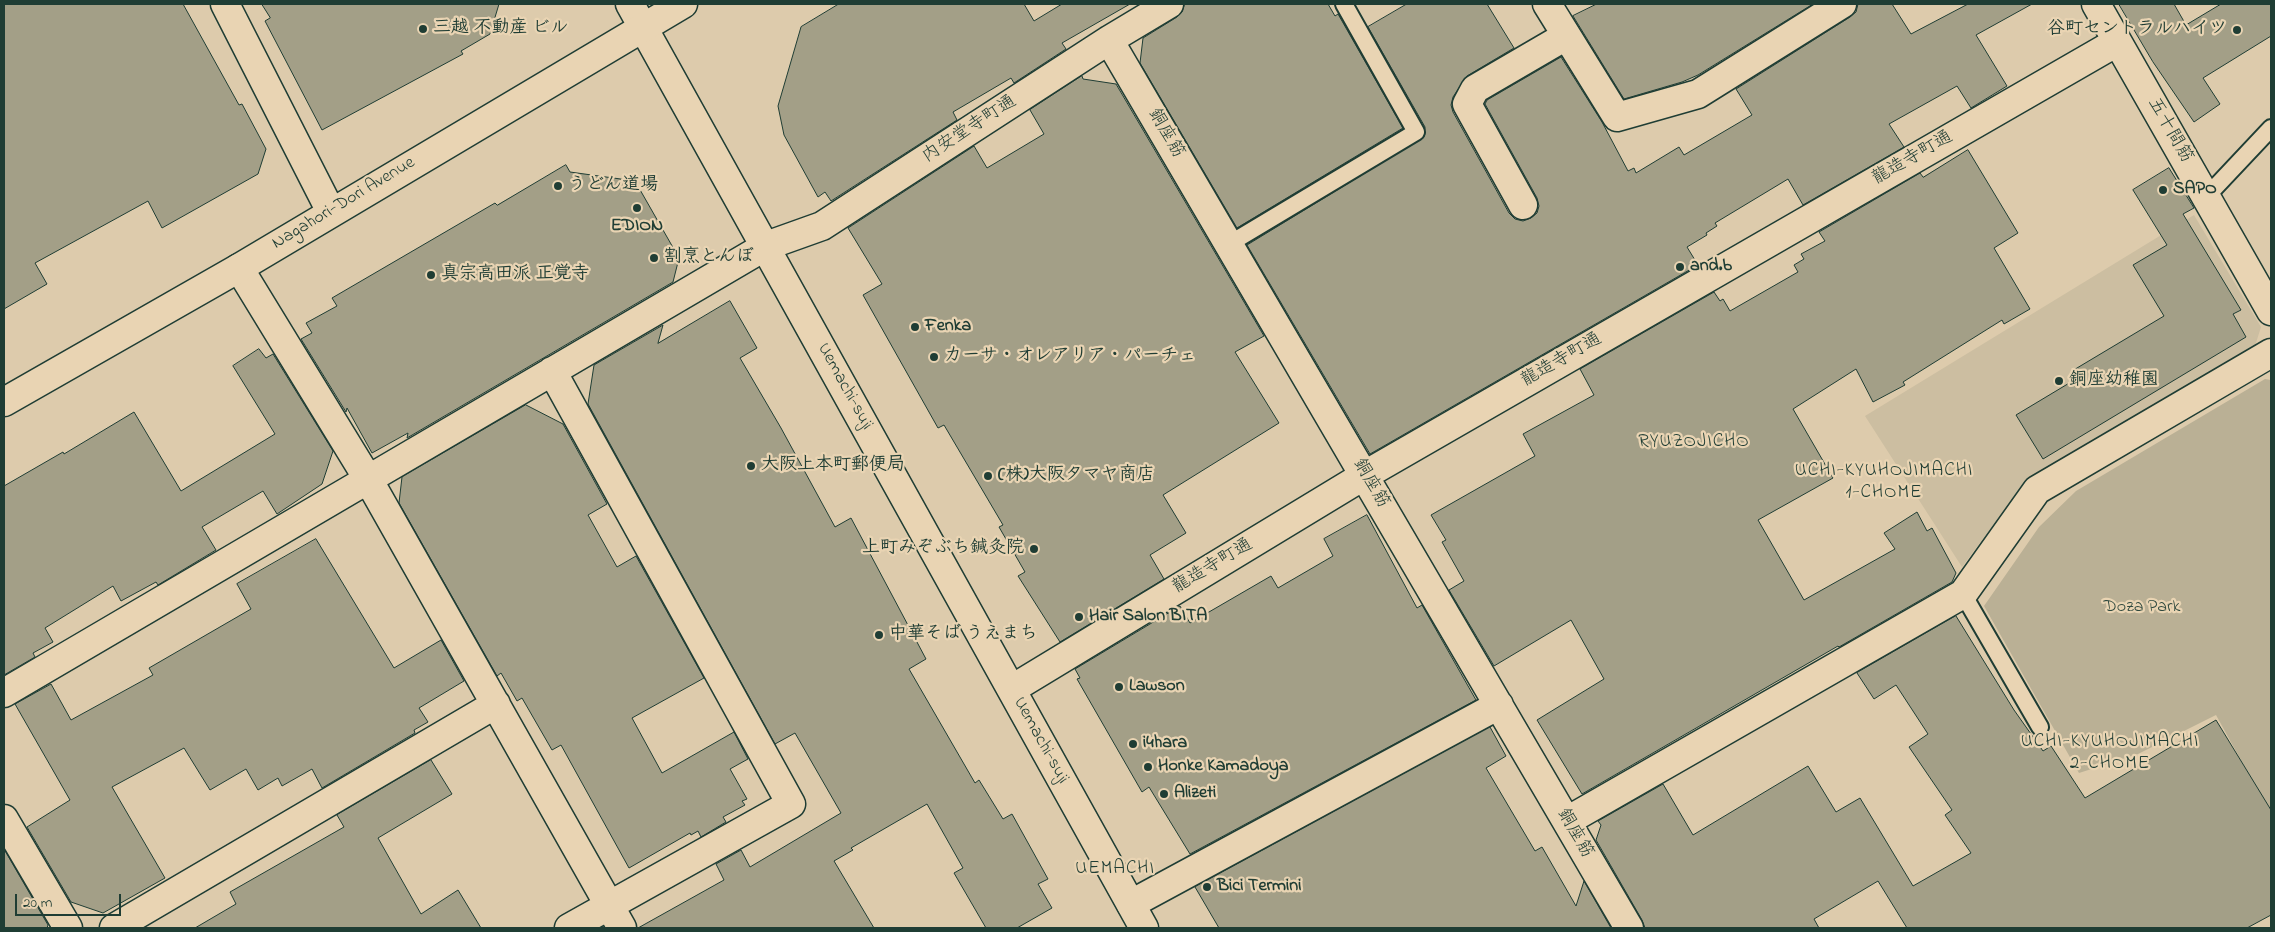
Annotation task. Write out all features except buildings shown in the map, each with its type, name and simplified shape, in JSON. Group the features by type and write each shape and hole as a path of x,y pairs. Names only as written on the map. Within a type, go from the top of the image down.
{"main road":[{"path":"224,4 331,212"},
{"name":"Nagahori-Dori Avenue","path":"4,402 239,268 331,212 636,15 683,4"},
{"name":"内安堂寺町通","path":"4,693 766,246 822,226 1109,40 1169,4"},
{"path":"1547,4 1617,117 1698,94 1842,4"},
{"name":"五十間筋","path":"2096,4 2271,312"},
{"name":"Uemachi-suji","path":"636,15 1144,928"},
{"path":"1523,205 1467,104 1475,89 1566,36"},
{"name":"銅座筋","path":"1109,40 1629,928"},
{"name":"龍造寺町通","path":"1012,690 1365,475 2117,42"},
{"path":"239,268 368,479 615,917"},
{"path":"1567,822 1963,594 2037,490 2271,353"},
{"path":"552,371 791,804 615,917 569,928"},
{"path":"114,928 496,704"},
{"path":"1131,904 1499,705"},
{"path":"4,818 68,928"}],"lane":[{"path":"1229,244 1416,132 1344,4"},
{"path":"2206,196 2271,128"},
{"path":"1963,594 2040,727"}],"shaded area":[{"name":"銅座幼稚園","path":"2194,215 2261,327 2255,346 2028,478 1962,567 1865,416"}],"green space":[{"name":"Doza Park","path":"2265,379 2271,380 2271,815 2216,715 2138,754 2079,773 1984,606 2039,527 2076,491"}],"place":[{"name":"三越 不動産 ビル","path":"423,29"},
{"name":"谷町セントラルハイツ","path":"2237,30"},
{"name":"うどん道場","path":"558,186"},
{"name":"SAPO","path":"2163,190"},
{"name":"EDION","path":"637,208"},
{"name":"割烹とんぼ","path":"654,258"},
{"name":"and.b","path":"1680,267"},
{"name":"真宗高田派 正覚寺","path":"431,275"},
{"name":"Fenka","path":"915,327"},
{"name":"カーサ・オレアリア・パーチェ","path":"934,357"},
{"name":"銅座幼稚園","path":"2059,381"},
{"name":"大阪上本町郵便局","path":"751,466"},
{"name":"(株)大阪タマヤ商店","path":"988,476"},
{"name":"上町みぞぶち鍼灸院","path":"1034,549"},
{"name":"Hair Salon BITA","path":"1079,617"},
{"name":"中華そば うえまち","path":"879,635"},
{"name":"Lawson","path":"1119,687"},
{"name":"i4hara","path":"1133,744"},
{"name":"Honke Kamadoya","path":"1148,767"},
{"name":"Alizeti","path":"1164,794"},
{"name":"Bici Termini","path":"1207,887"}],"district":[{"name":"RYUZOJICHO","path":"1694,443"},
{"name":"UCHI-KYUHOJIMACHI 1-CHOME","path":"1884,483"},
{"name":"UCHI-KYUHOJIMACHI 2-CHOME","path":"2110,754"},
{"name":"UEMACHI","path":"1115,870"}]}
